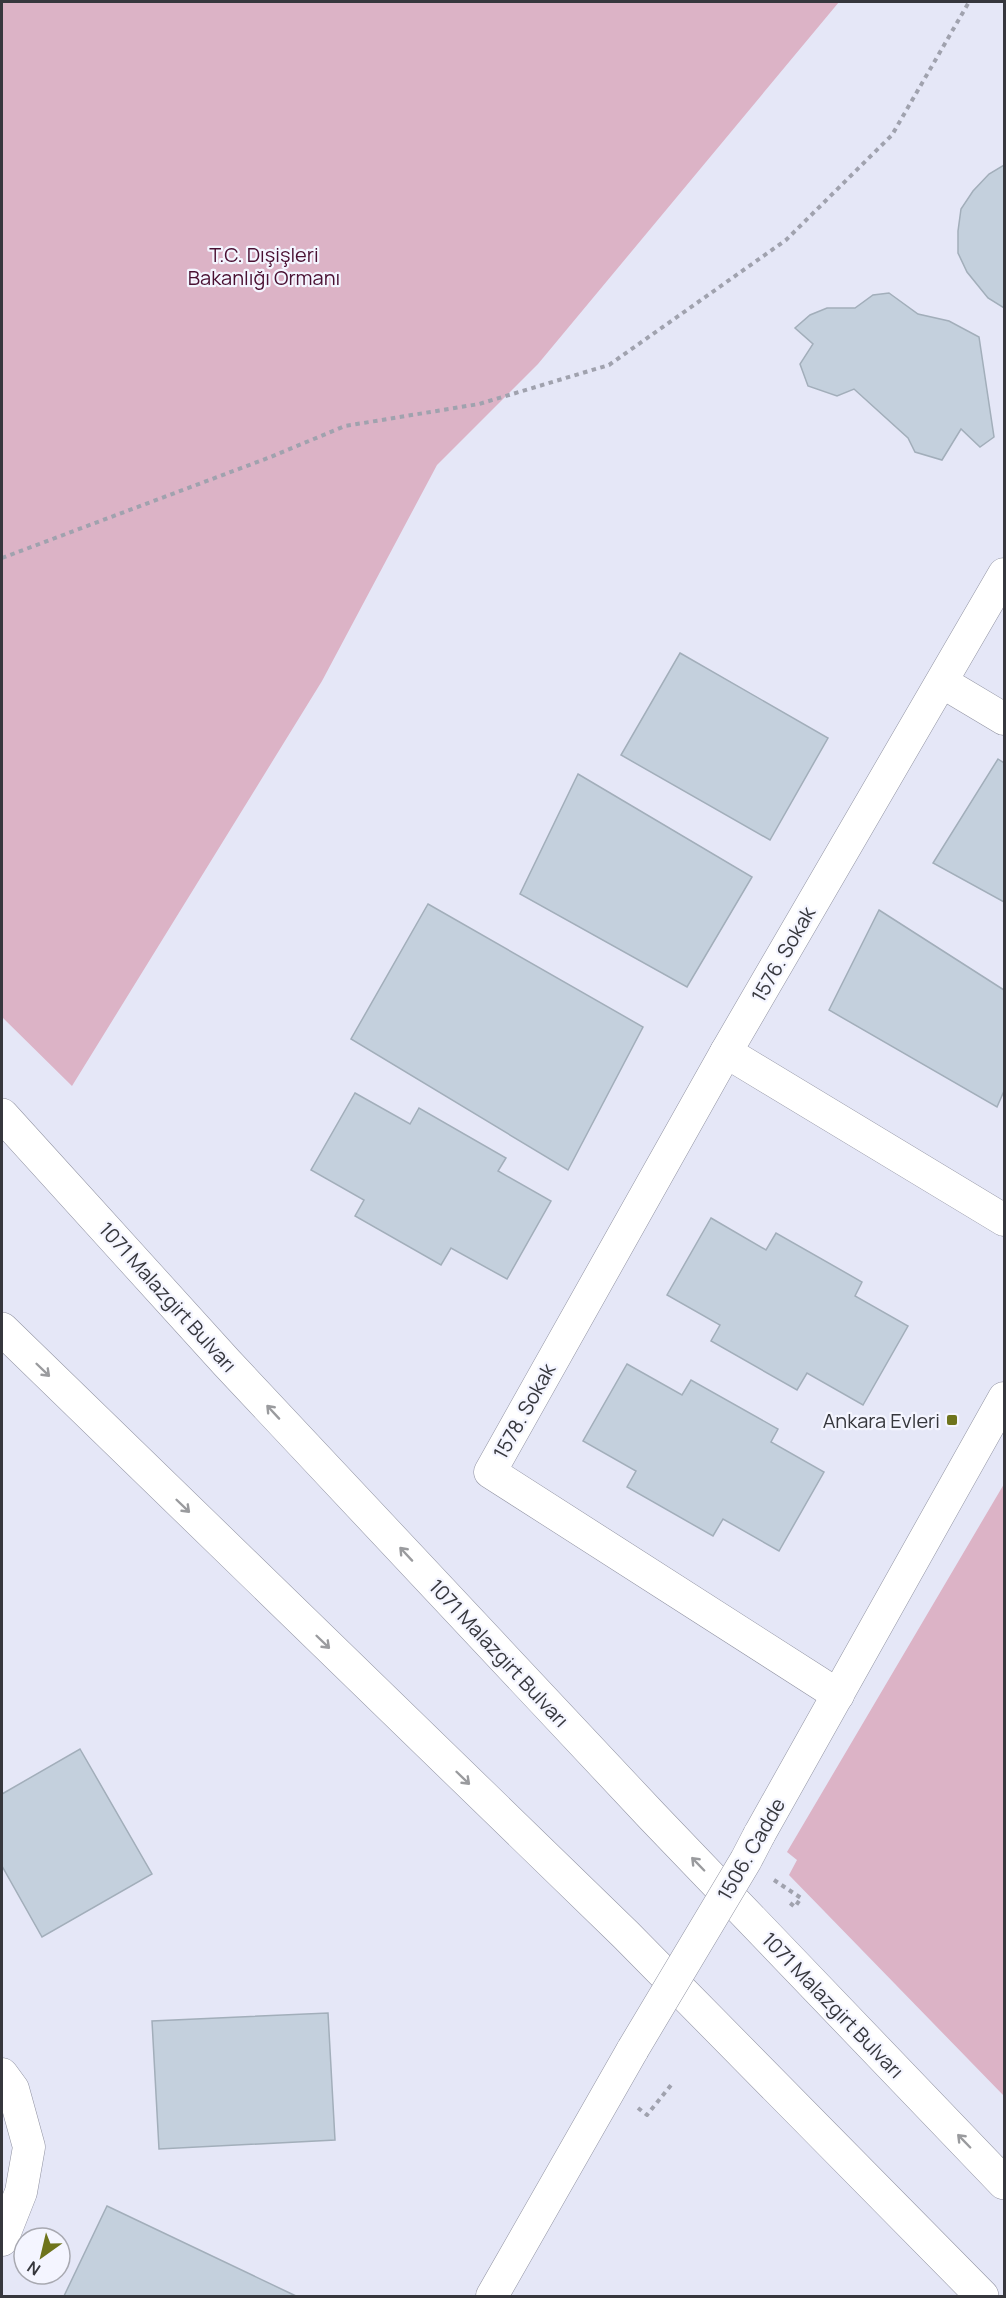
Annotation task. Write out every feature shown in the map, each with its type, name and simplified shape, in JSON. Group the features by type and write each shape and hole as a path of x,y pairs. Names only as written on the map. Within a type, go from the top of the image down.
{"main road":[{"name":"1071 Malazgirt Bulvarı","path":"2,1115 227,1363 652,1816 1005,2183"},
{"path":"2,1329 626,1935 982,2296"}],"street":[{"name":"1576. Sokak","path":"726,1052 1005,574"},
{"path":"942,682 1005,719"},
{"path":"726,1052 1005,1220"},
{"name":"1578. Sokak","path":"726,1052 490,1472 838,1695"},
{"name":"1506. Cadde","path":"492,2296 752,1847 1002,1408"},
{"path":"2,2074 13,2089 29,2147 21,2192 2,2240"}],"path":[{"path":"2,558 268,458 345,426 479,404 609,365 786,240 892,135 969,2"},
{"path":"752,1847 801,1898 795,1907 786,1901"}],"green space":[{"name":"T.C. Dışişleri Bakanlığı Ormanı","path":"2,2 839,2 538,364 437,465 322,681 72,1086 2,1017"},
{"path":"1004,1484 1004,2096 789,1875 797,1860 787,1852"}],"building":[{"path":"1004,165 1004,308 988,298 967,272 958,253 958,231 961,209 973,191 989,174"},
{"path":"889,293 918,314 949,321 979,337 994,437 980,447 961,429 942,460 915,452 908,438 854,389 837,396 808,386 800,364 813,344 795,328 810,315 827,308 855,308 873,295"},
{"path":"680,653 828,738 770,840 621,755"},
{"path":"998,759 1004,763 1004,902 933,863"},
{"path":"578,774 752,877 687,987 520,894"},
{"path":"428,904 643,1027 568,1170 351,1039"},
{"path":"879,910 1004,990 1004,1091 997,1107 829,1010"},
{"path":"355,1093 410,1124 419,1108 506,1158 498,1171 551,1201 507,1279 451,1248 441,1265 355,1216 364,1200 311,1170"},
{"path":"711,1218 766,1250 776,1233 862,1282 855,1296 908,1326 863,1405 807,1373 797,1390 711,1341 720,1325 667,1295"},
{"path":"627,1364 682,1395 691,1380 778,1429 771,1442 824,1472 779,1551 723,1519 713,1536 627,1487 636,1471 583,1441"},
{"path":"80,1749 152,1874 42,1937 2,1866 2,1794"},
{"path":"328,2013 335,2140 159,2149 152,2021"},
{"path":"107,2206 296,2296 64,2296 69,2286 72,2286 72,2279"}],"place":[{"name":"Ankara Evleri","path":"952,1420"}]}
